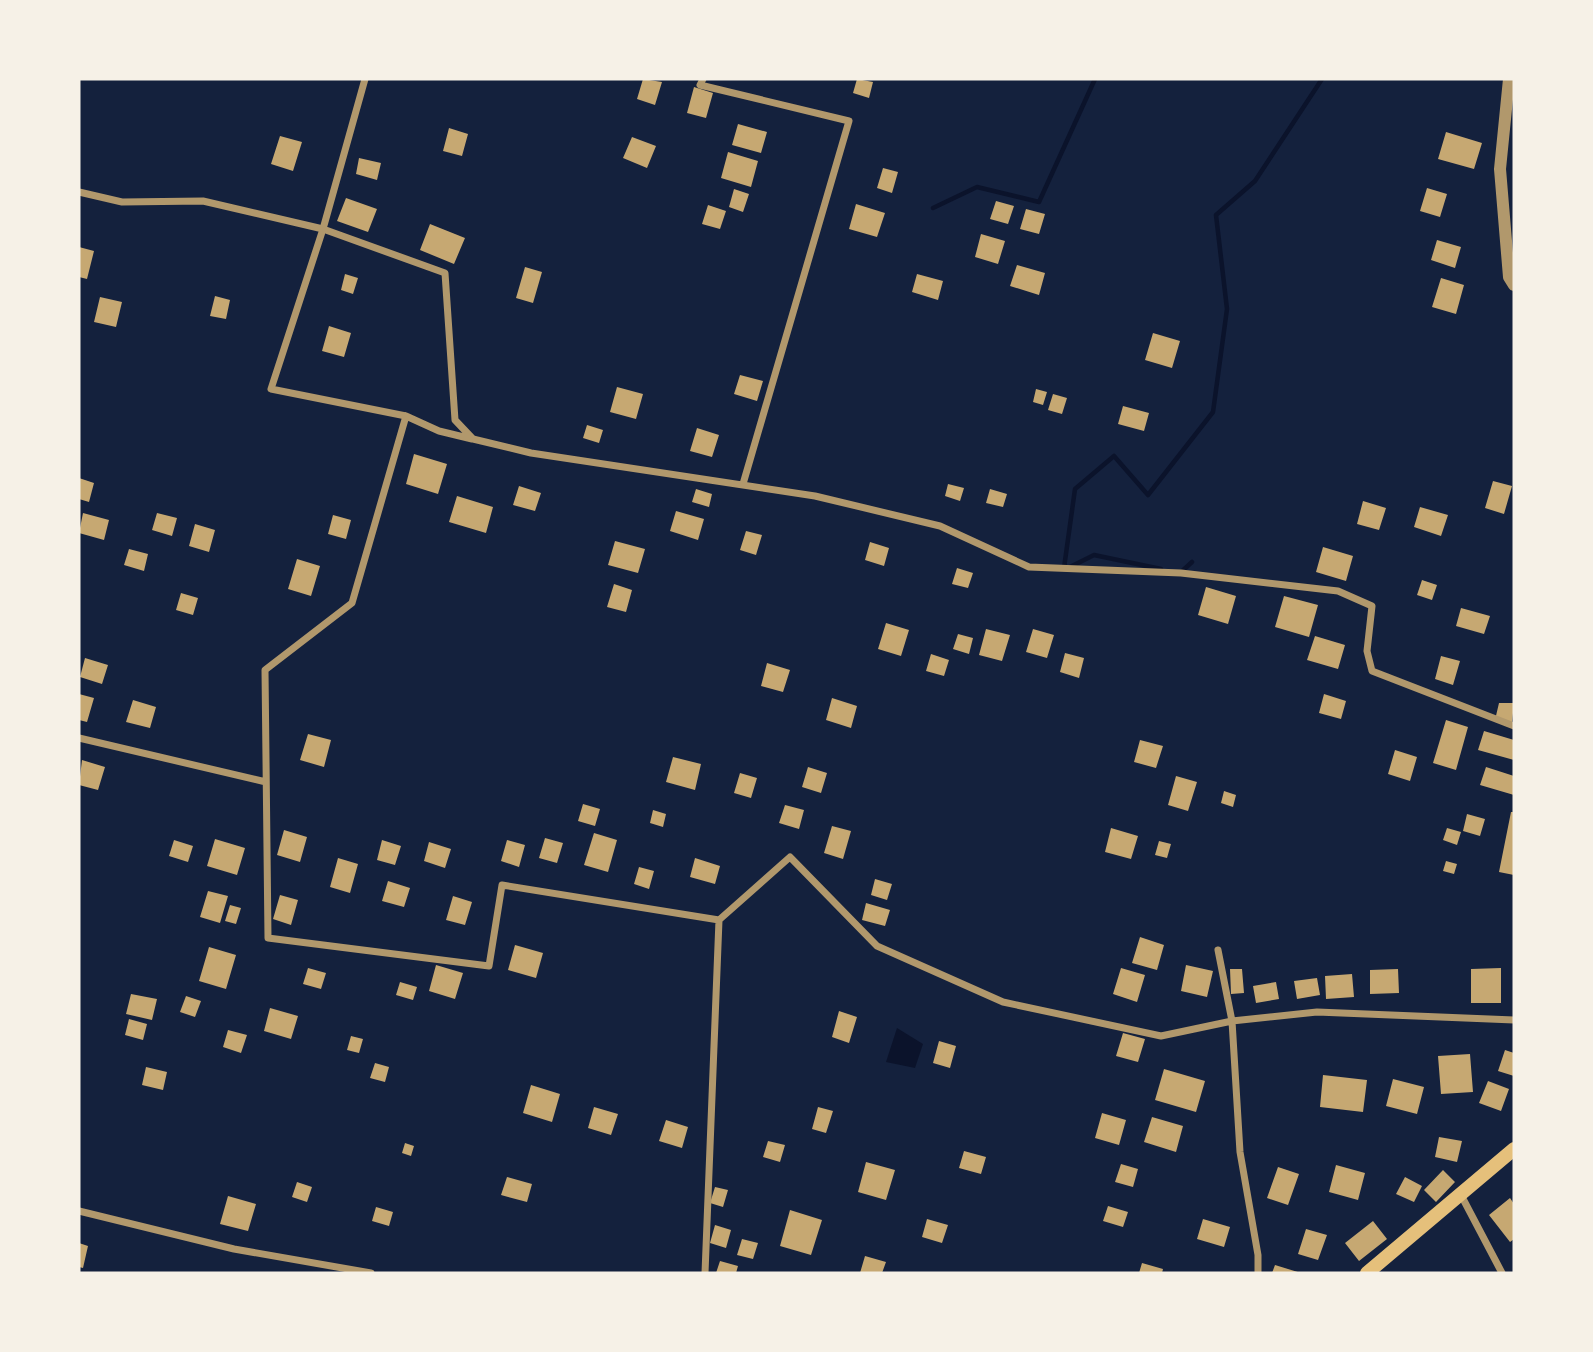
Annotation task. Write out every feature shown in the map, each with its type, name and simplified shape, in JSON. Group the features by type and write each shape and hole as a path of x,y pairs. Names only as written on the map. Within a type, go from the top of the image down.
{"main road":[{"path":"1367,1273 1514,1149"}],"street":[{"path":"365,79 323,229 271,389 406,416 439,431 531,453 815,496 940,526 1029,567 1181,573 1338,591 1371,606 1367,651 1372,671 1514,726"},
{"path":"703,79 700,85 849,121 743,484"},
{"path":"1509,79 1500,169 1509,277 1514,285"},
{"path":"79,192 122,202 202,201 323,229 445,273 455,420 473,439"},
{"path":"406,416 352,603 265,670 268,938 488,966 502,885 719,920"},
{"path":"79,738 266,782"},
{"path":"705,1273 719,920 790,857 877,946 1003,1002 1161,1036 1232,1021 1317,1012 1514,1020"},
{"path":"1218,950 1232,1021 1240,1152 1258,1255 1258,1273"},
{"path":"1461,1195 1502,1273"},
{"path":"79,1211 234,1249 371,1273"}],"water":[{"path":"897,1028 923,1044 915,1068 886,1062"}],"building":[{"path":"643,79 662,82 655,105 637,99"},
{"path":"857,79 873,82 869,98 853,93"},
{"path":"694,87 713,93 706,118 687,113"},
{"path":"738,124 767,132 761,153 732,145"},
{"path":"449,128 468,134 462,156 443,151"},
{"path":"1446,132 1482,143 1474,169 1438,159"},
{"path":"280,136 302,142 293,171 271,164"},
{"path":"632,137 656,146 647,168 623,158"},
{"path":"728,152 758,161 751,187 721,178"},
{"path":"359,158 381,163 377,180 356,174"},
{"path":"883,168 898,172 892,193 877,188"},
{"path":"1427,188 1447,194 1440,217 1420,211"},
{"path":"734,189 749,194 743,212 729,207"},
{"path":"346,198 377,209 368,232 337,221"},
{"path":"996,201 1014,206 1008,224 990,219"},
{"path":"856,204 885,213 877,237 849,229"},
{"path":"708,205 726,211 720,229 702,224"},
{"path":"1026,209 1045,214 1039,234 1020,229"},
{"path":"430,224 465,238 454,264 420,250"},
{"path":"981,234 1005,241 998,264 975,257"},
{"path":"1437,240 1461,247 1455,268 1431,260"},
{"path":"79,247 94,251 87,279 79,277"},
{"path":"1017,265 1045,273 1039,295 1010,286"},
{"path":"525,267 542,272 533,303 516,298"},
{"path":"345,274 358,278 353,294 341,290"},
{"path":"917,274 943,281 938,300 912,292"},
{"path":"1441,278 1464,285 1456,314 1432,307"},
{"path":"215,296 230,300 226,319 210,316"},
{"path":"100,297 122,302 116,327 94,322"},
{"path":"329,326 351,333 344,357 322,351"},
{"path":"1153,333 1180,341 1172,368 1145,360"},
{"path":"740,375 763,381 757,401 734,394"},
{"path":"617,387 643,394 636,419 610,412"},
{"path":"1036,389 1047,392 1043,405 1033,402"},
{"path":"1053,394 1067,398 1062,414 1048,410"},
{"path":"1123,406 1149,413 1144,431 1118,424"},
{"path":"587,425 603,430 599,443 583,438"},
{"path":"697,428 719,435 712,457 690,451"},
{"path":"414,454 447,464 438,494 406,484"},
{"path":"79,478 94,483 89,502 79,499"},
{"path":"1493,481 1512,486 1504,514 1485,508"},
{"path":"948,484 964,488 960,501 945,496"},
{"path":"519,486 541,493 535,511 513,505"},
{"path":"696,489 712,494 709,507 692,502"},
{"path":"990,489 1007,494 1003,507 986,503"},
{"path":"457,496 493,507 486,533 449,522"},
{"path":"1363,501 1386,508 1379,530 1357,524"},
{"path":"1420,507 1448,515 1441,536 1414,527"},
{"path":"676,511 704,519 698,540 670,531"},
{"path":"83,513 109,520 104,540 79,533"},
{"path":"157,513 177,518 172,536 152,530"},
{"path":"333,515 351,520 346,539 328,534"},
{"path":"195,524 215,530 209,552 189,546"},
{"path":"746,531 762,535 756,555 740,550"},
{"path":"615,541 645,549 638,573 608,565"},
{"path":"870,542 889,548 884,566 865,560"},
{"path":"1323,547 1353,556 1346,581 1316,572"},
{"path":"129,549 148,554 144,571 124,565"},
{"path":"297,559 320,566 311,596 288,589"},
{"path":"957,568 973,573 968,588 952,584"},
{"path":"1422,580 1437,585 1432,600 1417,595"},
{"path":"614,584 632,590 626,612 607,607"},
{"path":"1206,587 1236,596 1228,624 1198,615"},
{"path":"181,593 198,598 193,615 176,610"},
{"path":"1284,596 1318,605 1309,637 1275,627"},
{"path":"1461,608 1490,616 1484,634 1456,626"},
{"path":"886,623 909,630 901,656 878,649"},
{"path":"986,629 1010,635 1002,661 979,655"},
{"path":"1033,629 1054,635 1047,658 1026,652"},
{"path":"958,634 973,638 969,654 953,649"},
{"path":"1315,636 1345,645 1338,669 1307,660"},
{"path":"1065,653 1084,658 1079,678 1060,672"},
{"path":"931,654 949,660 944,676 926,671"},
{"path":"1441,656 1460,661 1453,685 1435,679"},
{"path":"85,658 108,665 102,684 80,677"},
{"path":"767,663 790,670 783,692 761,686"},
{"path":"79,694 94,698 87,722 79,720"},
{"path":"1324,694 1346,701 1341,719 1319,713"},
{"path":"832,698 857,706 851,728 826,720"},
{"path":"133,700 156,707 150,728 126,722"},
{"path":"1499,703 1514,703 1512,723 1495,720"},
{"path":"1446,720 1468,727 1456,770 1433,763"},
{"path":"1484,731 1514,740 1514,760 1478,750"},
{"path":"308,734 331,740 324,767 300,760"},
{"path":"1140,740 1163,746 1156,768 1134,762"},
{"path":"1395,750 1417,757 1410,781 1388,774"},
{"path":"673,757 701,764 695,790 666,782"},
{"path":"82,760 105,767 98,790 79,785"},
{"path":"808,767 827,773 821,793 802,787"},
{"path":"1486,767 1514,776 1514,795 1480,785"},
{"path":"740,773 757,778 751,798 734,793"},
{"path":"1176,776 1197,782 1188,811 1168,805"},
{"path":"1224,791 1236,795 1233,807 1221,803"},
{"path":"583,804 600,809 595,826 578,821"},
{"path":"785,805 804,810 799,829 779,823"},
{"path":"653,810 666,814 663,827 650,823"},
{"path":"1511,812 1514,812 1514,875 1499,872"},
{"path":"1467,814 1485,819 1480,836 1463,831"},
{"path":"832,826 851,831 843,859 824,853"},
{"path":"1111,828 1138,836 1131,859 1105,852"},
{"path":"1447,828 1461,832 1457,845 1443,840"},
{"path":"284,830 307,837 300,862 277,855"},
{"path":"594,833 617,840 608,872 584,865"},
{"path":"545,838 563,843 557,863 539,858"},
{"path":"215,839 245,848 237,875 207,866"},
{"path":"174,840 193,846 188,862 169,856"},
{"path":"382,840 401,846 395,865 377,860"},
{"path":"507,840 525,845 519,867 501,861"},
{"path":"1159,841 1171,844 1167,858 1155,855"},
{"path":"429,842 451,849 445,868 424,861"},
{"path":"338,858 358,864 350,893 330,887"},
{"path":"695,858 720,866 715,884 690,877"},
{"path":"1446,861 1457,864 1454,874 1443,871"},
{"path":"639,867 654,871 649,889 634,884"},
{"path":"875,879 892,884 887,900 871,895"},
{"path":"388,881 410,888 404,907 382,901"},
{"path":"208,891 228,896 220,923 200,917"},
{"path":"280,895 298,900 291,925 273,919"},
{"path":"453,896 472,902 465,925 446,920"},
{"path":"866,903 890,910 885,926 862,920"},
{"path":"230,905 241,908 236,924 225,921"},
{"path":"1140,937 1164,945 1157,970 1132,963"},
{"path":"515,945 543,953 536,978 508,970"},
{"path":"209,947 236,955 226,989 199,981"},
{"path":"436,965 463,973 455,999 429,991"},
{"path":"1186,965 1213,971 1207,997 1181,991"},
{"path":"308,968 326,973 321,989 303,984"},
{"path":"1121,968 1145,975 1137,1002 1113,994"},
{"path":"1501,968 1501,1003 1471,1003 1471,969"},
{"path":"1230,969 1242,969 1244,993 1231,994"},
{"path":"1398,969 1399,993 1370,994 1370,970"},
{"path":"1352,974 1354,997 1326,999 1325,976"},
{"path":"1317,978 1320,995 1297,999 1294,981"},
{"path":"400,982 417,987 413,1000 396,995"},
{"path":"1276,982 1279,999 1256,1003 1253,986"},
{"path":"131,994 157,999 152,1020 126,1014"},
{"path":"186,996 201,1001 195,1017 180,1012"},
{"path":"270,1008 298,1016 291,1039 264,1031"},
{"path":"839,1011 857,1017 849,1043 832,1037"},
{"path":"129,1019 147,1024 143,1040 125,1035"},
{"path":"228,1030 247,1035 241,1053 223,1047"},
{"path":"1123,1033 1145,1039 1138,1062 1116,1056"},
{"path":"351,1036 363,1039 359,1053 347,1050"},
{"path":"939,1041 956,1046 950,1068 933,1063"},
{"path":"1505,1050 1514,1053 1514,1076 1498,1071"},
{"path":"1470,1054 1473,1092 1441,1094 1438,1056"},
{"path":"375,1063 389,1067 385,1082 370,1078"},
{"path":"146,1067 167,1072 163,1090 142,1085"},
{"path":"1164,1069 1205,1081 1196,1112 1155,1100"},
{"path":"1323,1075 1367,1080 1363,1112 1320,1107"},
{"path":"1393,1079 1424,1087 1417,1114 1386,1106"},
{"path":"1488,1081 1509,1089 1501,1111 1479,1103"},
{"path":"531,1085 560,1094 552,1122 523,1113"},
{"path":"594,1107 618,1114 611,1135 588,1128"},
{"path":"818,1107 833,1111 826,1133 812,1129"},
{"path":"1102,1113 1126,1120 1119,1145 1095,1138"},
{"path":"1152,1117 1183,1126 1176,1152 1144,1142"},
{"path":"666,1120 688,1127 682,1148 659,1141"},
{"path":"1439,1137 1462,1141 1457,1162 1435,1157"},
{"path":"768,1141 785,1145 780,1162 763,1157"},
{"path":"405,1143 414,1146 411,1156 402,1153"},
{"path":"964,1151 986,1157 981,1174 959,1168"},
{"path":"866,1162 895,1170 886,1200 858,1192"},
{"path":"1121,1164 1138,1169 1133,1187 1115,1182"},
{"path":"1336,1165 1365,1173 1358,1200 1329,1192"},
{"path":"1278,1167 1299,1174 1288,1205 1267,1198"},
{"path":"1443,1170 1455,1182 1436,1202 1424,1190"},
{"path":"507,1177 532,1184 527,1202 501,1195"},
{"path":"1405,1177 1422,1186 1414,1202 1396,1194"},
{"path":"297,1182 312,1187 307,1202 292,1197"},
{"path":"715,1187 728,1190 723,1207 710,1203"},
{"path":"228,1196 256,1204 248,1231 220,1224"},
{"path":"1510,1198 1514,1204 1514,1239 1510,1242 1489,1215"},
{"path":"1108,1206 1128,1212 1123,1227 1103,1221"},
{"path":"376,1207 393,1212 389,1226 372,1221"},
{"path":"790,1210 822,1220 811,1255 780,1246"},
{"path":"927,1219 948,1225 942,1243 922,1237"},
{"path":"1203,1219 1230,1227 1224,1247 1197,1239"},
{"path":"1373,1221 1387,1239 1359,1261 1345,1243"},
{"path":"715,1225 731,1230 726,1248 710,1243"},
{"path":"1306,1229 1327,1235 1318,1260 1298,1254"},
{"path":"742,1239 758,1243 753,1259 737,1255"},
{"path":"79,1243 88,1246 83,1268 79,1267"},
{"path":"865,1256 886,1262 882,1273 860,1273"},
{"path":"720,1261 738,1266 736,1273 716,1273"},
{"path":"1142,1263 1163,1269 1162,1273 1139,1273"},
{"path":"1275,1265 1301,1273 1272,1273"}],"waterway":[{"path":"933,208 977,187 1039,202 1095,79"},
{"path":"1064,568 1075,489 1114,456 1148,495 1213,412 1227,309 1216,215 1255,181 1322,79"},
{"path":"1070,567 1094,555 1161,569"},
{"path":"1180,573 1192,562"}]}
